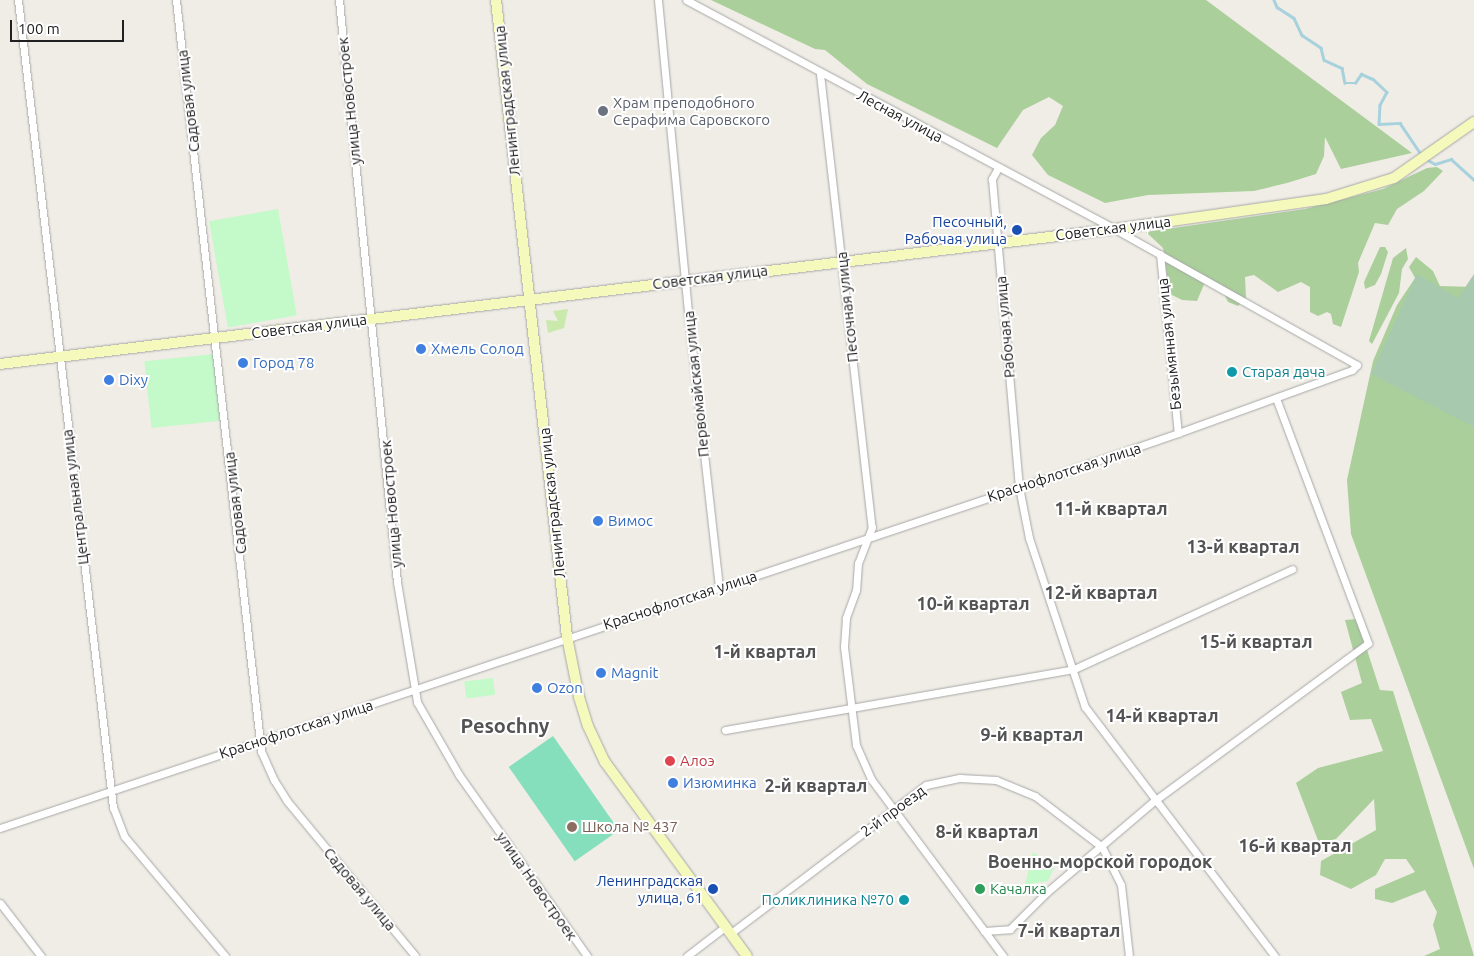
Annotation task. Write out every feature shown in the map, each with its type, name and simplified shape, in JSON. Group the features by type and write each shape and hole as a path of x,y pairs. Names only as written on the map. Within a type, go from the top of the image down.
{"main road":[{"name":"Ленинградская улица","path":"496,0 567,637 584,714 605,762 748,956"},
{"name":"Советская улица","path":"0,364 529,298 1115,229 1326,199 1374,187 1414,166 1474,122"}],"street":[{"name":"Центральная улица","path":"18,0 110,791 124,836 225,956"},
{"name":"Садовая улица","path":"176,0 262,740 261,751 267,766 287,800 416,956"},
{"name":"улица Новостроек","path":"339,0 397,582 417,702 459,775 587,956"},
{"name":"Первомайская улица","path":"658,0 684,280 719,588"},
{"name":"Лесная улица","path":"686,0 820,74 1115,229 1357,365"},
{"name":"Песочная улица","path":"820,74 872,527 866,538 846,618 844,647 856,745 871,779 1003,956"},
{"name":"Рабочая улица","path":"998,168 992,179 1019,487 1029,538 1074,669 1085,707 1154,801 1275,956"},
{"name":"Безымянная улица","path":"1160,254 1178,434"},
{"name":"Краснофлотская улица","path":"0,828 1178,434 1352,370 1357,365"},
{"path":"984,931 1010,930 1047,892 1154,801 1368,643 1276,398"},
{"path":"725,730 1074,669 1292,569"},
{"name":"2-й проезд","path":"687,956 728,930 926,785 960,778 996,780 1035,796 1102,847 1121,885 1129,956"},
{"path":"0,903 41,956"}],"green space":[{"path":"711,0 1206,0 1412,153 1341,169 1325,137 1324,156 1316,174 1287,183 1254,191 1148,195 1105,203 1048,175 1032,155 1041,138 1055,125 1063,106 1049,97 1023,110 997,148 867,84 825,50 815,49"},
{"path":"1437,167 1443,171 1424,191 1397,209 1388,225 1375,223 1358,263 1359,272 1341,327 1333,324 1331,314 1327,312 1318,316 1310,312 1310,287 1301,282 1278,292 1254,275 1245,277 1246,298 1238,306 1228,302 1220,285 1205,282 1197,301 1182,300 1170,294 1163,248 1146,232 1305,209 1383,189 1427,168"},
{"path":"278,209 297,315 228,328 209,221"},
{"path":"1380,247 1385,247 1388,252 1381,274 1375,285 1365,289 1364,282"},
{"path":"1406,248 1408,259 1402,269 1399,293 1372,344 1369,341 1393,258"},
{"path":"1416,257 1433,271 1440,286 1474,287 1474,869 1351,534 1347,480 1373,361 1397,305 1415,278 1409,267"},
{"path":"1417,274 1458,298 1474,274 1474,427 1371,374"},
{"path":"568,309 564,328 548,333 546,320 558,321 553,311"},
{"path":"214,354 221,421 151,428 144,361"},
{"path":"1357,619 1380,690 1393,691 1474,956 1424,956 1440,949 1433,925 1437,912 1425,890 1392,903 1375,899 1375,889 1415,872 1406,859 1385,859 1376,875 1351,889 1320,875 1321,861 1376,830 1374,799 1336,839 1319,843 1296,783 1318,768 1383,751 1371,719 1350,720 1341,692 1362,683 1345,620"},
{"path":"493,678 495,695 466,698 464,682"},
{"path":"553,736 619,830 575,861 509,767"},
{"path":"1033,852 1054,868 1048,881 1025,885"}],"waterway":[{"path":"1274,0 1277,7 1294,18 1302,35 1321,48 1324,60 1342,68 1345,83 1355,83 1361,74 1373,79 1387,92 1380,105 1379,124 1400,123 1422,156"},
{"path":"1426,159 1435,164 1451,159 1474,180"}],"place":[{"name":"Храм преподобного Серафима Саровского","path":"603,111"},
{"name":"Песочный, Рабочая улица","path":"1017,230"},
{"name":"Хмель Солод","path":"421,349"},
{"name":"Город 78","path":"243,363"},
{"name":"Старая дача","path":"1232,372"},
{"name":"Dixy","path":"109,380"},
{"name":"Вимос","path":"598,521"},
{"name":"Magnit","path":"601,673"},
{"name":"Ozon","path":"537,688"},
{"name":"Алоэ","path":"670,761"},
{"name":"Изюминка","path":"673,783"},
{"name":"Школа № 437","path":"572,827"},
{"name":"Ленинградская улица, 61","path":"713,889"},
{"name":"Качалка","path":"980,889"},
{"name":"Поликлиника №70","path":"904,900"}],"district":[{"name":"11-й квартал","path":"1111,508"},
{"name":"13-й квартал","path":"1243,546"},
{"name":"12-й квартал","path":"1101,592"},
{"name":"10-й квартал","path":"973,603"},
{"name":"15-й квартал","path":"1256,641"},
{"name":"1-й квартал","path":"765,651"},
{"name":"14-й квартал","path":"1162,715"},
{"name":"Pesochny","path":"505,725"},
{"name":"9-й квартал","path":"1032,734"},
{"name":"2-й квартал","path":"816,785"},
{"name":"8-й квартал","path":"987,831"},
{"name":"16-й квартал","path":"1295,845"},
{"name":"Военно-морской городок","path":"1100,861"},
{"name":"7-й квартал","path":"1069,930"}]}
